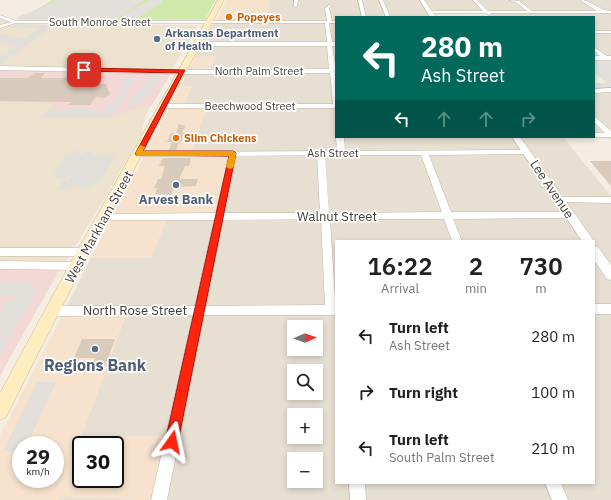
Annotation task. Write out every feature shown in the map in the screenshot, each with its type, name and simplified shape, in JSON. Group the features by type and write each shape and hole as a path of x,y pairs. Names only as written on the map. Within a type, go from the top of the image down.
{"main road":[{"name":"West Markham Street","path":"0,411 54,311 80,259 221,0"}],"street":[{"path":"296,0 296,6"},
{"path":"360,0 364,16"},
{"path":"381,0 388,16"},
{"path":"422,0 432,14 487,12 611,12"},
{"path":"475,0 491,16"},
{"path":"511,0 517,2 538,16"},
{"path":"582,0 611,18"},
{"path":"330,6 327,8 329,22 329,44 334,71 335,88"},
{"path":"0,16 16,22"},
{"name":"South Monroe Street","path":"16,22 335,22"},
{"path":"0,27 16,22"},
{"path":"595,32 611,32"},
{"path":"197,44 335,44"},
{"path":"595,50 608,58"},
{"path":"595,58 608,58"},
{"name":"North Palm Street","path":"0,68 183,71 334,71"},
{"path":"595,91 611,90"},
{"name":"Beechwood Street","path":"164,106 335,106"},
{"path":"595,119 611,135"},
{"path":"595,135 611,135"},
{"path":"340,138 341,153"},
{"name":"Lee Avenue","path":"517,138 587,240"},
{"name":"Ash Street","path":"138,154 527,152"},
{"path":"159,500 233,153"},
{"path":"321,153 333,310"},
{"path":"424,153 457,240"},
{"path":"560,200 611,200"},
{"name":"Walnut Street","path":"104,217 570,215"},
{"path":"595,251 611,275"},
{"path":"0,252 80,259"},
{"path":"0,265 80,259"},
{"path":"595,309 611,309"},
{"name":"North Rose Street","path":"54,311 333,310"},
{"path":"357,484 358,500"},
{"path":"553,484 560,500"}],"shaded area":[{"path":"58,0 145,0 114,20 23,20 16,18"},
{"path":"150,0 163,0 161,1 163,2 136,19 121,16"},
{"path":"226,0 270,0 266,21 216,21"},
{"path":"270,0 611,0 611,58 595,58 595,16 488,16 485,12 433,13 435,16 335,16 335,138 564,138 611,196 611,500 151,500 165,436 81,436 126,315 77,316 61,318 91,258 151,258 169,213 210,213 216,211 189,155 200,129 183,107 192,86 180,87 188,70 210,70 216,56 195,57 212,25 216,21 267,13"},
{"path":"0,19 16,24 198,25 145,116 142,133 107,194 47,292 0,375"},
{"path":"16,24 122,24 116,28 48,26 45,29 49,29 0,65 0,55 6,56 8,54 4,54 19,46 0,44 0,34 27,39 29,38 26,38 39,28 9,28"},
{"path":"216,56 210,70 188,70 195,57"},
{"path":"595,61 611,61 611,88 595,88 595,83 606,83 595,73"},
{"path":"0,70 171,73 152,105 105,118 43,118 42,117 54,103 0,102"},
{"path":"151,74 163,76 149,95 135,106 127,106"},
{"path":"127,77 139,77 132,87 128,87 125,90 129,91 113,115 108,115 105,118 42,117 49,110 98,109 97,113 105,112 106,110 102,110 107,103 112,103 122,88 119,87"},
{"path":"192,86 183,107 207,108 189,155 229,155 216,211 210,213 169,213 151,258 91,258 180,87"},
{"path":"595,88 611,88 611,139 587,138 595,138"},
{"path":"74,151 81,151 80,155 85,152 94,152 93,155 116,155 99,183 93,183 90,187 73,187 74,184 70,189 56,190 62,181 68,181 71,177 67,176 65,179 55,179 58,175 52,175 67,154 72,154"},
{"path":"0,268 53,270 56,273 0,376"},
{"path":"0,282 34,282 30,289 38,289 0,354 0,310 6,300 13,300 16,297 0,296"},
{"path":"126,315 82,436 72,436 72,488 124,488 124,437 165,436 151,500 60,497 58,500 0,500 0,435 61,318 77,316"},
{"path":"37,382 56,382 31,436 12,436 12,451 3,451"},
{"path":"60,497 151,500 58,500"}],"green space":[{"path":"52,0 215,0 205,20 20,20"}],"building":[{"path":"35,73 45,73 41,78 65,78 71,73 81,73 82,74 78,79 91,79 86,84 106,84 110,94 103,98 96,97 90,105 68,105 72,102 0,101 0,78 27,78"},
{"name":"Slim Chickens","path":"179,124 185,126 182,133 184,133 181,142 179,142 176,150 169,150 172,142 167,142 171,133 176,133"},
{"path":"191,158 189,166 185,166 179,179 198,179 196,186 174,187 171,195 155,194 157,188 154,188 158,179 161,179 165,166 159,166 162,159"},
{"path":"590,161 611,161 611,186"},
{"name":"Regions Bank","path":"82,339 115,339 104,369 90,370 95,358 74,358"}],"slow traffic":[{"path":"142,147 138,154 233,153 230,167"}],"place":[{"name":"Popeyes","path":"229,17"},
{"name":"Arkansas Department of Health","path":"157,39"},
{"name":"Slim Chickens","path":"176,138"},
{"name":"Arvest Bank","path":"176,185"},
{"name":"Regions Bank","path":"95,349"}],"route":[{"path":"84,70 183,71 138,154 233,153 172,442"}]}
